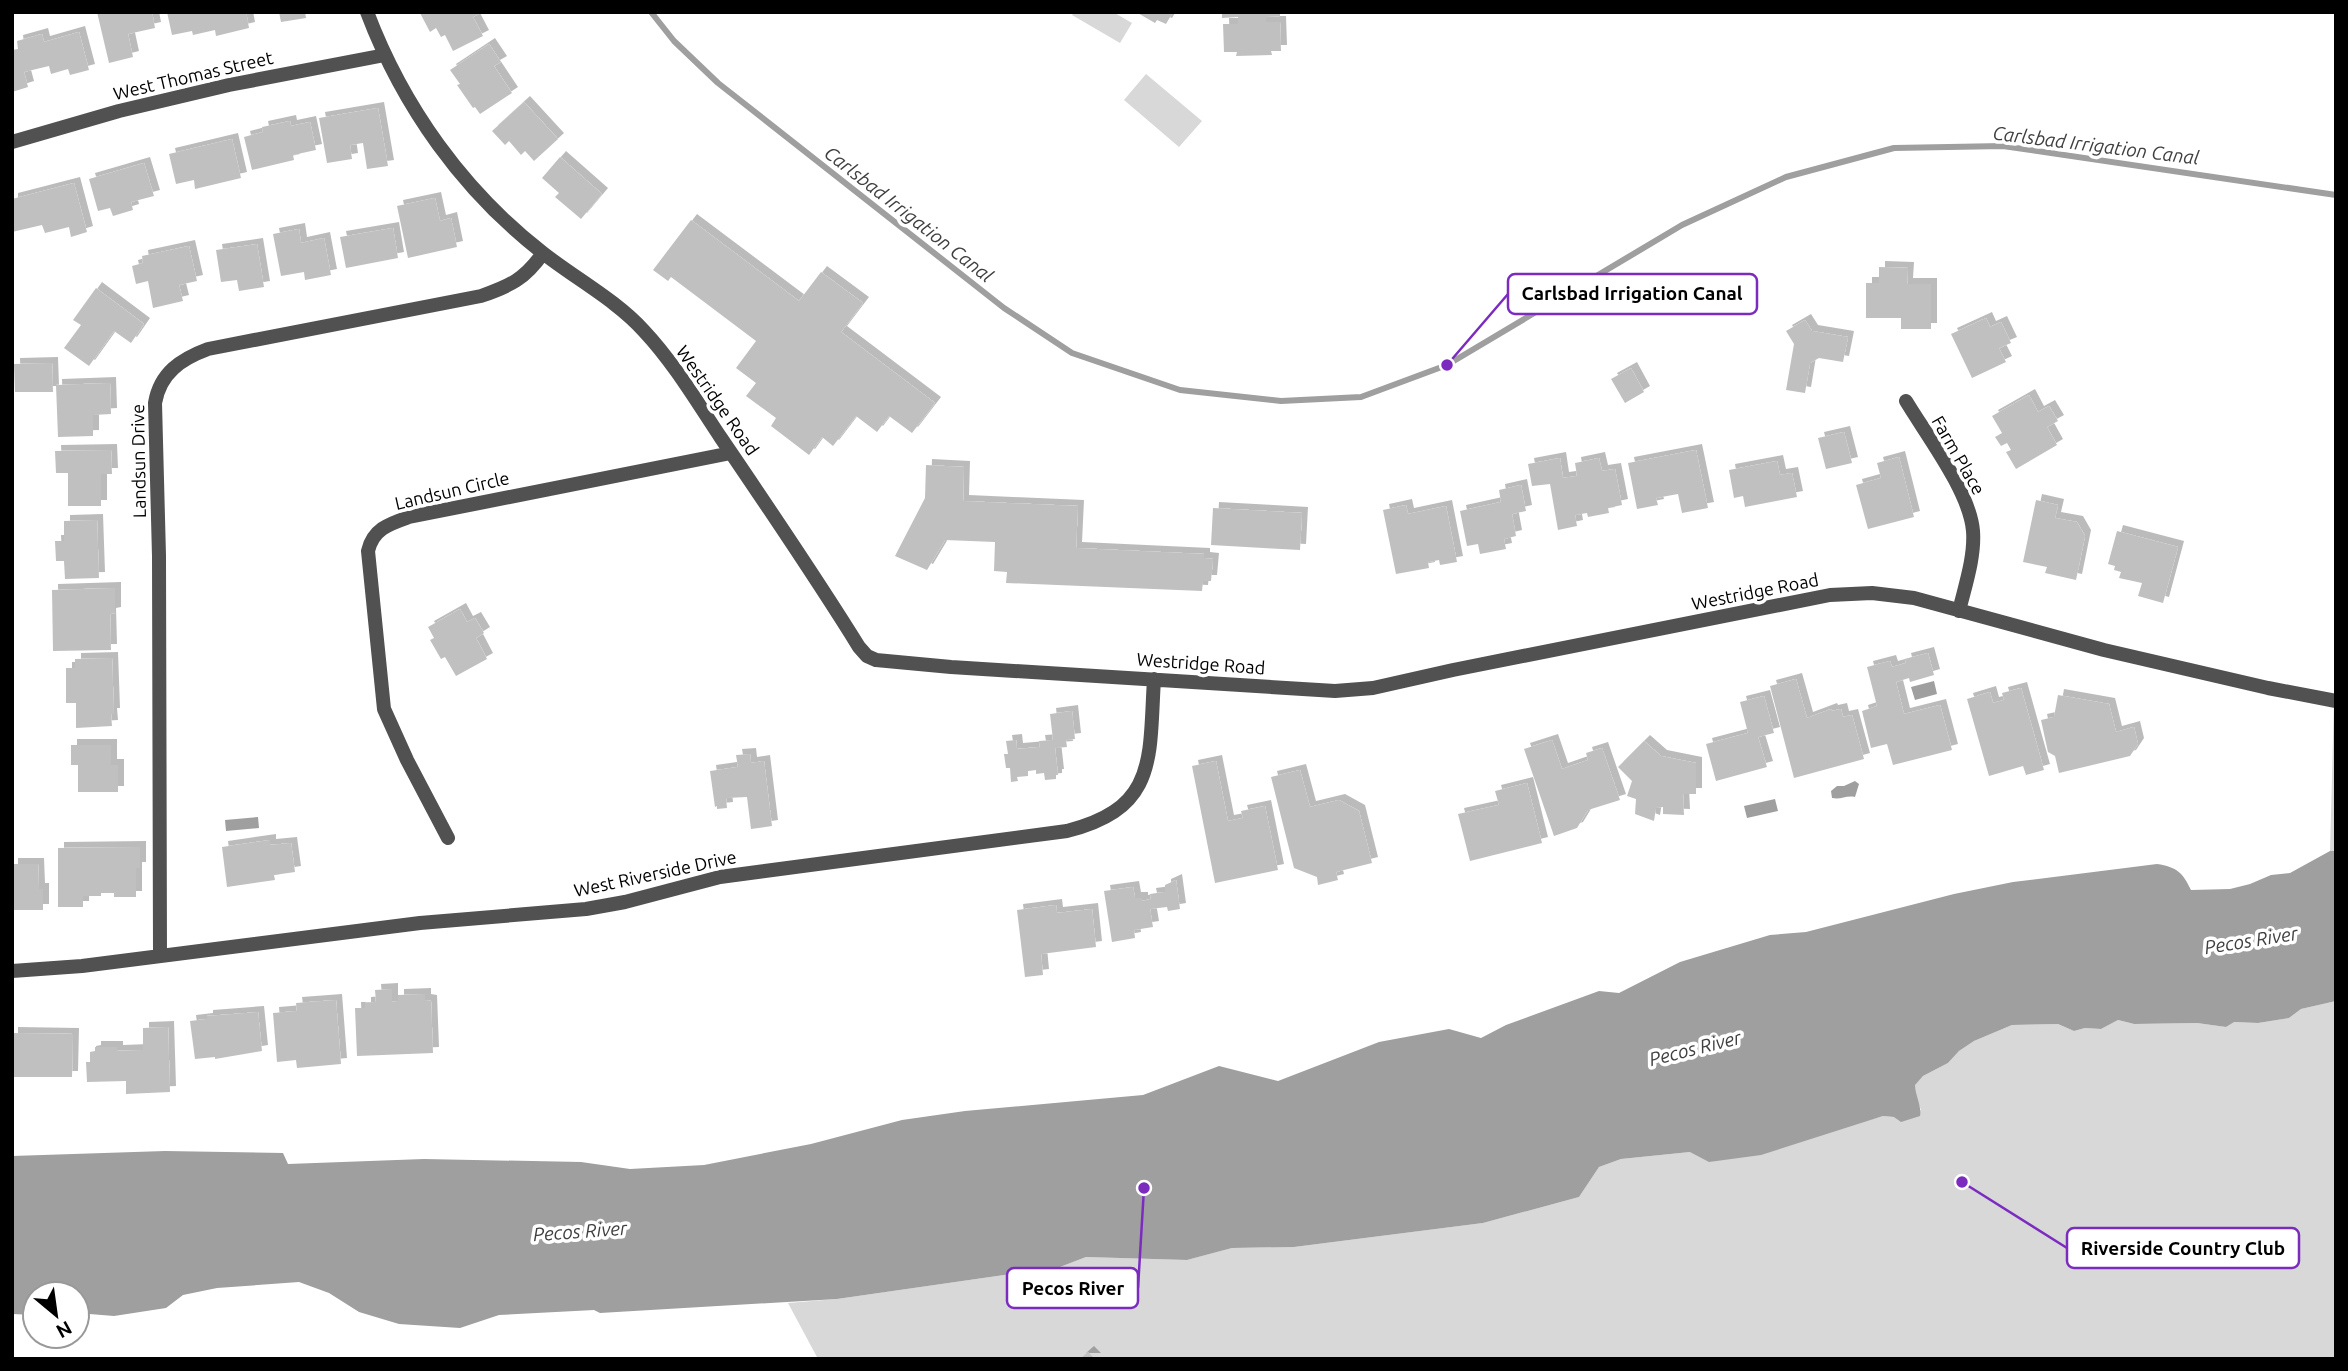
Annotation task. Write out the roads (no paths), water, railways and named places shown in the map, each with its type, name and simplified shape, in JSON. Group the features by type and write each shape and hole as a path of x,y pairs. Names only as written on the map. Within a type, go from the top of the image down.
{"street":[{"name":"Westridge Road","path":"367,12 409,101 433,138 496,212 543,253 618,307 663,353 867,656 876,660 1335,691 1373,688 1830,595 1872,593 1914,598 2104,650 2267,688 2336,701"},
{"name":"West Thomas Street","path":"12,142 119,111 217,88 385,55"},
{"name":"Landsun Drive","path":"159,955 159,570 155,403 157,390 164,377 179,362 208,349 481,296 504,288 526,275 543,253"},
{"name":"Farm Place","path":"1906,401 1956,483 1971,515 1973,549 1959,611"},
{"name":"Landsun Circle","path":"448,838 384,709 368,551 377,531 409,517 731,453"},
{"name":"West Riverside Drive","path":"12,971 82,966 420,923 586,908 625,902 720,877 1067,831 1092,825 1126,802 1141,783 1149,759 1154,679"}],"water":[{"path":"1934,681 1937,694 1915,700 1911,687"},
{"path":"1855,781 1859,784 1855,797 1832,798 1831,791 1837,786"},
{"path":"1775,799 1778,811 1747,818 1744,806"},
{"path":"258,817 259,828 226,831 225,820"},
{"path":"2330,851 2336,851 2336,1001 2301,1009 2289,1018 2258,1023 2234,1022 2226,1027 2197,1023 2134,1024 2118,1020 2101,1029 2085,1028 2074,1031 2058,1024 2012,1025 1974,1041 1948,1063 1923,1076 1915,1085 1920,1116 1901,1122 1894,1117 1883,1116 1761,1155 1709,1162 1690,1152 1621,1159 1599,1167 1579,1197 1483,1223 1294,1247 1232,1248 1187,1260 1086,1257 1060,1267 837,1299 600,1313 594,1310 499,1315 460,1328 399,1324 359,1312 329,1293 299,1282 217,1288 183,1295 166,1308 114,1316 91,1314 91,1280 21,1280 21,1314 12,1314 12,1156 165,1151 283,1153 288,1164 424,1159 581,1162 630,1169 704,1165 811,1144 902,1120 965,1111 1143,1095 1219,1066 1278,1081 1379,1042 1449,1029 1481,1038 1506,1025 1599,991 1619,993 1680,962 1770,935 1806,932 1954,894 2013,882 2157,864 2178,872 2191,890 2230,889 2271,875 2290,873"}],"waterway":[{"name":"Carlsbad Irrigation Canal","path":"651,12 674,41 718,83 1004,308 1072,353 1180,390 1281,401 1361,397 1447,365 1682,225 1786,177 1894,148 2003,146 2336,195"}],"place":[{"name":"Carlsbad Irrigation Canal","path":"1447,365"},
{"name":"Riverside Country Club","path":"1962,1182"},
{"name":"Pecos River","path":"1144,1188"}]}
